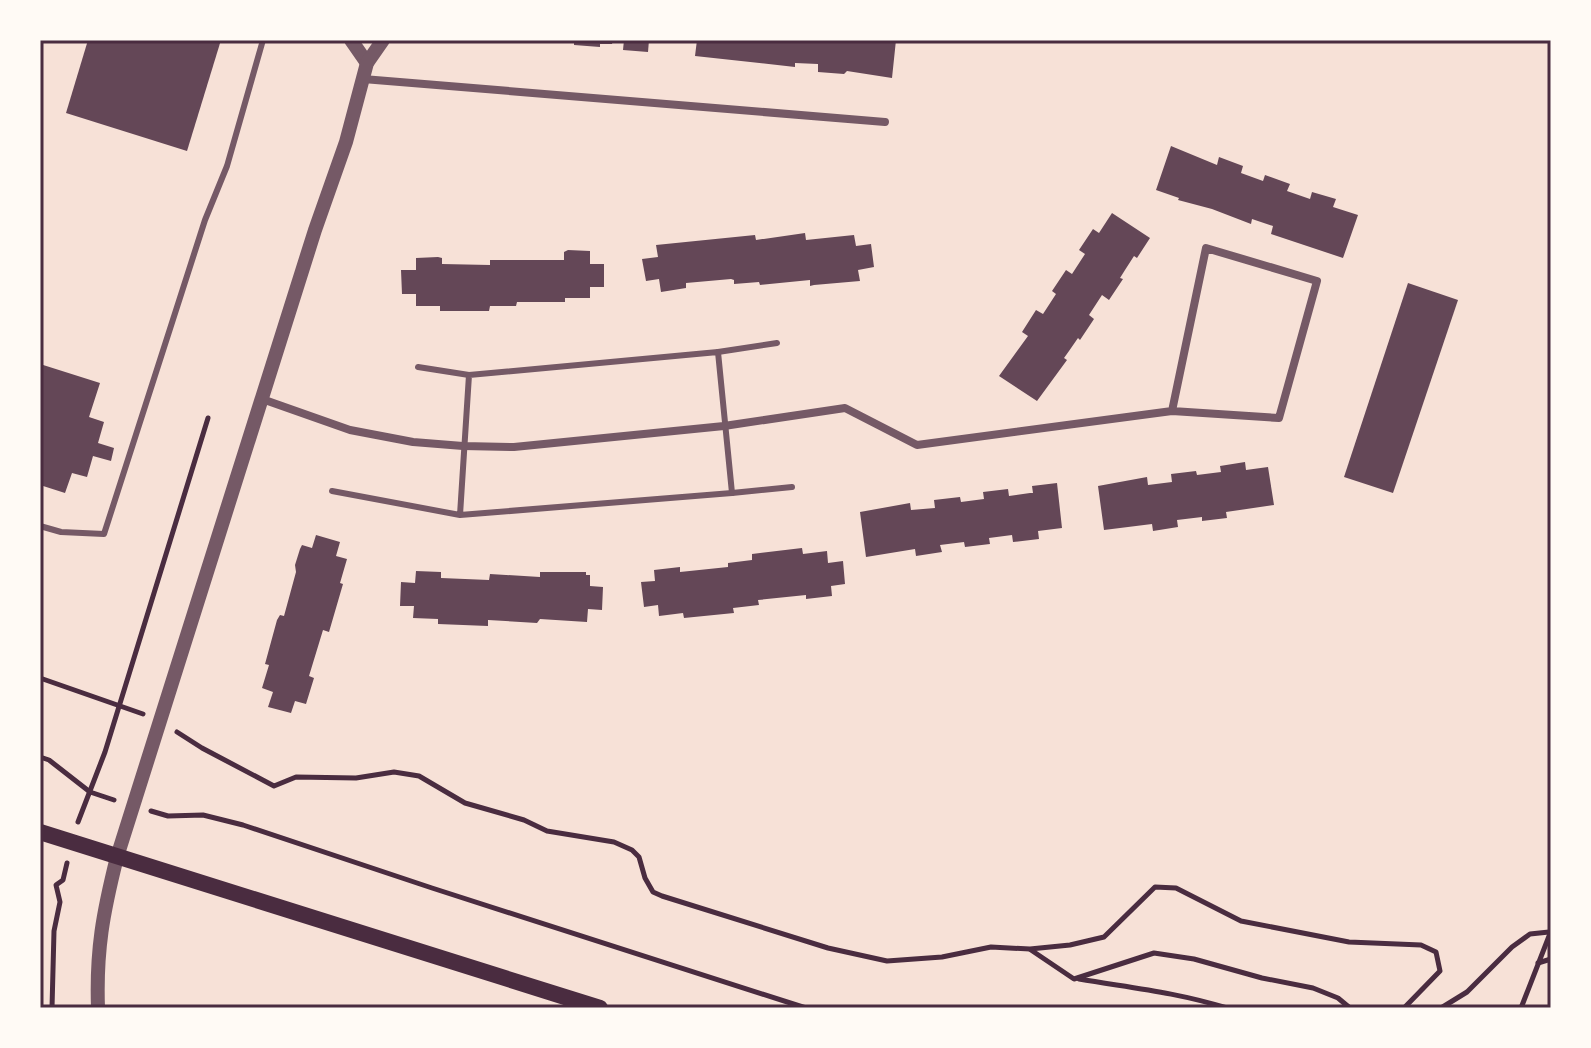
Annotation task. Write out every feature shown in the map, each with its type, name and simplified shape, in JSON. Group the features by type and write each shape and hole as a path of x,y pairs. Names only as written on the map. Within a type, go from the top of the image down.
{"main road":[{"path":"40,832 600,1008"}],"street":[{"path":"351,40 367,63"},
{"path":"98,1008 96,960 103,913 117,857 186,632 346,142 367,63 383,40"},
{"path":"363,79 885,122"},
{"path":"262,399 350,430 413,442 514,447 724,426 845,408 917,445 1172,411 1279,418 1317,281 1206,248 1172,411"}],"lane":[{"path":"40,526 61,532 104,534 205,220 227,166 263,40"},
{"path":"418,367 469,375 718,352 777,343"},
{"path":"718,352 732,493"},
{"path":"460,515 469,375"},
{"path":"332,491 460,515 792,487"}],"path":[{"path":"80,815 120,705 208,418"},
{"path":"40,678 160,721 202,748 274,786 296,777 356,778 394,772 419,776 465,803 524,820 547,831 614,842 632,850 639,857 653,892 828,948 887,961 942,957 991,947 1030,949 1070,945 1104,937 1155,887 1176,888 1241,921 1349,942 1421,945 1436,952 1440,971 1404,1008"},
{"path":"40,757 49,760 90,792 100,795"},
{"path":"168,816 203,815 243,825 806,1008"},
{"path":"52,1008 54,931 60,902 56,885 63,880"},
{"path":"1521,1008 1550,931"},
{"path":"1441,1008 1467,992 1512,947 1530,934 1550,931"},
{"path":"1030,949 1074,979 1143,987 1227,1008"},
{"path":"1074,979 1154,953 1194,959 1313,988 1338,998 1350,1008"},
{"path":"1537,963 1551,959"}],"building":[{"path":"88,40 221,40 187,151 66,113"},
{"path":"574,40 613,40 612,44 600,44 600,47 574,45"},
{"path":"624,40 649,40 648,52 623,50"},
{"path":"697,40 896,40 892,78 847,71 844,74 818,72 818,64 795,63 795,67 695,56"},
{"path":"1171,146 1217,165 1219,157 1243,166 1241,173 1263,181 1265,175 1290,184 1287,191 1310,199 1312,192 1336,199 1333,207 1358,215 1343,258 1271,234 1273,226 1252,219 1251,224 1156,190"},
{"path":"1112,213 1150,238 1137,258 1134,256 1109,300 1102,295 1089,315 1094,319 1037,401 999,376 1028,336 1022,332 1036,310 1043,314 1056,294 1052,291 1066,270 1072,274 1085,254 1079,250 1093,229 1099,233"},
{"path":"805,233 806,240 854,235 856,246 871,244 874,267 858,270 860,281 810,286 810,280 760,285 759,282 734,284 731,279 686,283 686,288 661,292 659,279 646,281 642,259 658,257 656,245 755,235 756,240"},
{"path":"590,251 590,264 604,264 604,287 590,287 590,298 565,298 565,302 517,302 516,306 490,306 489,311 440,311 440,306 416,306 416,294 402,294 401,270 416,270 416,258 438,257 442,258 442,264 490,265 490,260 564,260 564,252"},
{"path":"1408,283 1458,300 1393,493 1344,477"},
{"path":"40,364 100,383 89,417 104,422 98,443 114,448 111,461 93,456 87,477 72,473 65,493 40,485"},
{"path":"1245,462 1246,470 1268,467 1274,505 1226,512 1227,518 1177,520 1178,527 1153,531 1152,524 1104,530 1098,486 1147,477 1148,485 1172,482 1171,474 1221,472 1220,466"},
{"path":"1057,483 1062,528 1038,531 1039,539 1013,542 1012,535 989,538 990,544 965,547 964,542 940,545 942,552 916,556 915,549 866,557 860,512 910,503 911,510 935,508 934,500 960,497 961,502 984,499 983,492 1008,489 1009,496 1033,493 1032,486"},
{"path":"316,535 340,542 336,556 347,559 329,632 323,630 309,676 314,678 306,704 295,701 291,713 268,707 273,692 262,688 269,665 265,664 277,620 280,615 284,616 300,549 302,545 312,548"},
{"path":"802,548 803,554 827,551 828,563 843,561 845,584 831,586 832,596 806,599 806,595 758,600 759,605 733,608 734,613 684,618 683,613 659,616 658,605 644,607 641,582 655,581 654,570 680,567 680,572 728,567 728,563 752,560 752,554"},
{"path":"416,571 441,572 441,578 489,580 490,574 540,577 540,572 586,572 590,575 590,586 603,587 602,610 588,609 587,622 540,619 537,623 488,620 488,626 438,624 438,619 413,618 414,606 400,606 401,582 415,583"}]}
